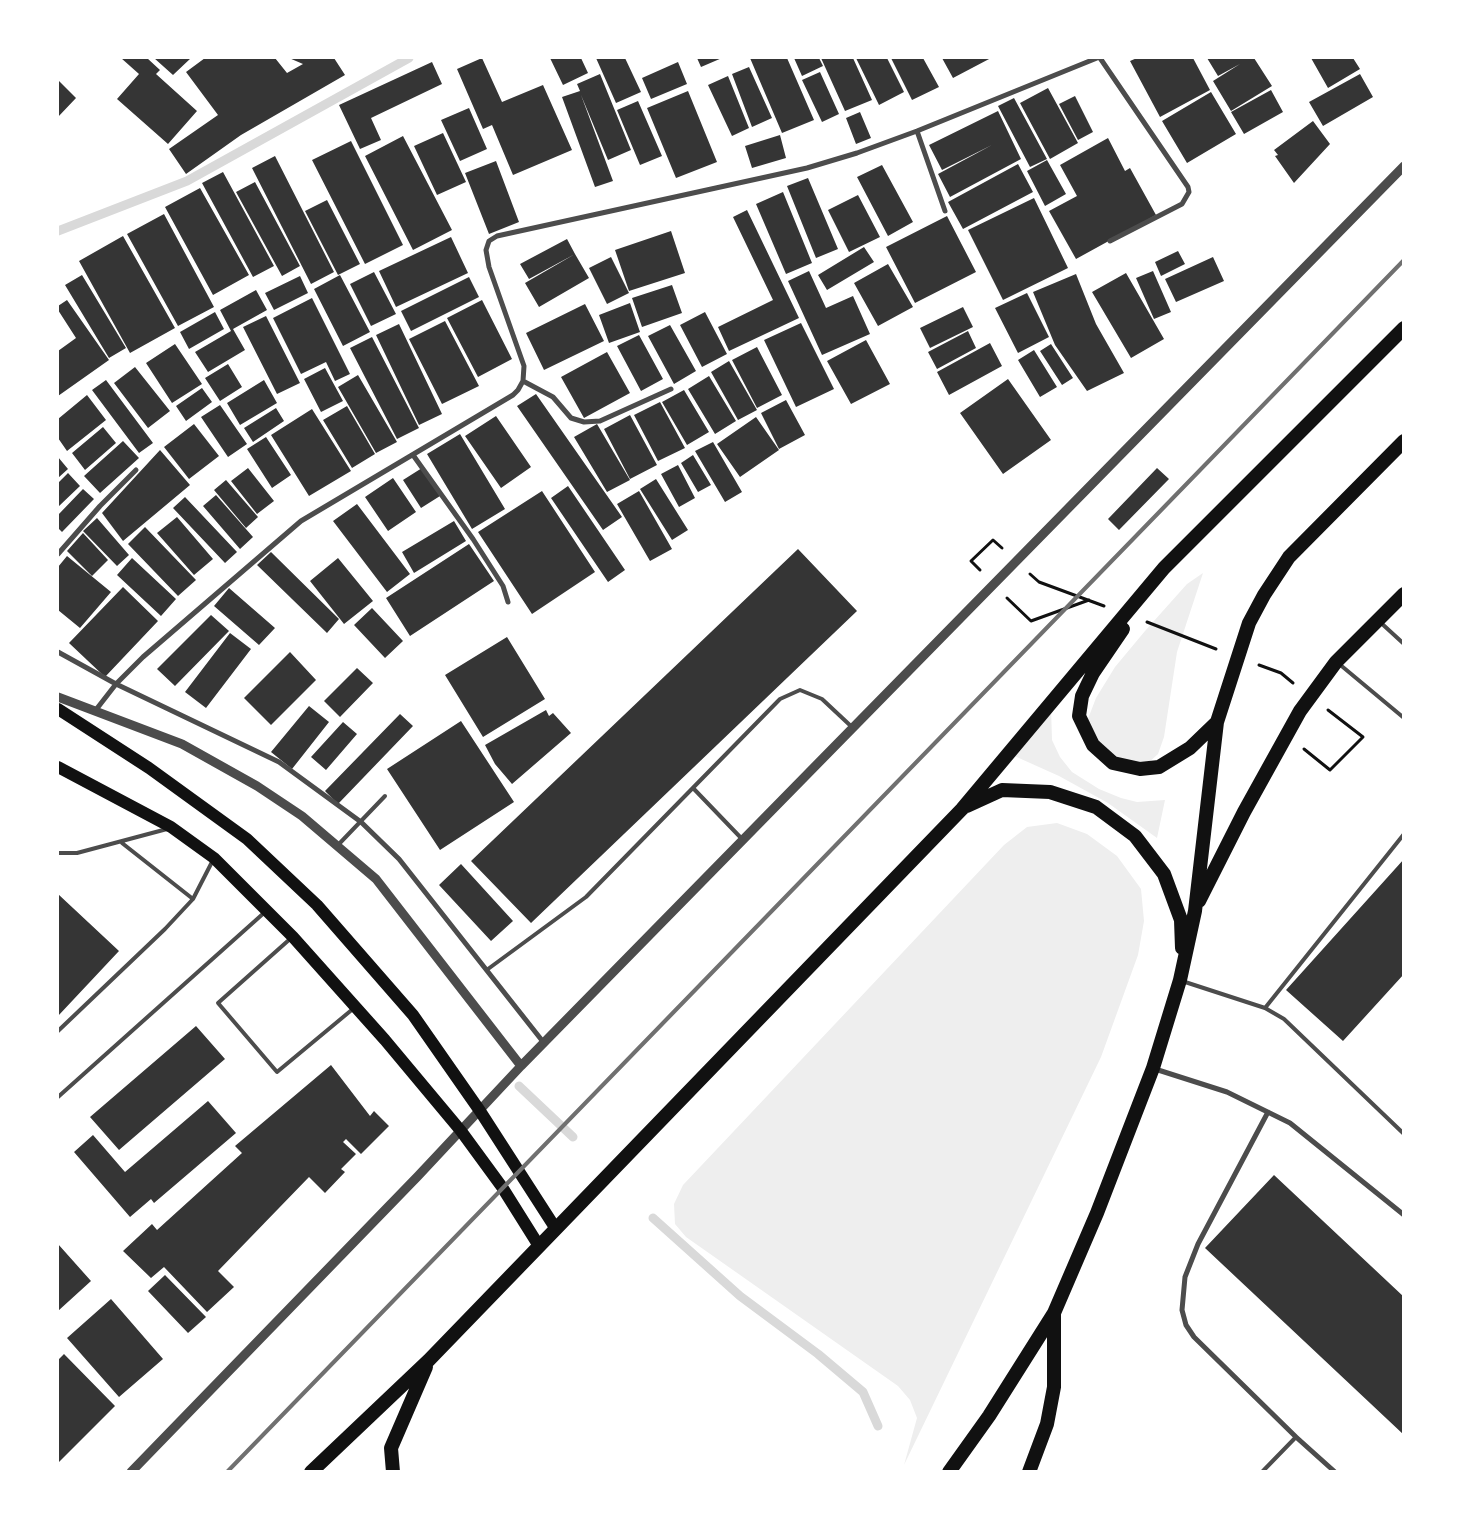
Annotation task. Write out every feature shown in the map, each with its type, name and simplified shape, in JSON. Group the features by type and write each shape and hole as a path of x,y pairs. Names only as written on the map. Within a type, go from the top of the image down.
{"highway":[{"path":"312,1472 429,1360 556,1229 570,1220 962,809 1164,568 1404,328"},
{"path":"949,1472 990,1416 1054,1313 1097,1213 1153,1068 1181,974 1195,911 1217,722 1246,631 1264,594 1289,557 1404,441"},
{"path":"1164,568 1093,673 1082,696 1080,716 1093,745 1106,757 1113,763 1140,769 1159,767 1176,758 1190,748 1217,722"},
{"path":"1195,911 1286,734 1336,662 1404,594"},
{"path":"962,809 1002,790 1050,792 1096,807 1135,836 1164,874 1181,920 1181,974"},
{"path":"1029,1472 1047,1424 1054,1387 1054,1313"},
{"path":"393,1472 391,1448 429,1360"}],"main road":[{"path":"58,709 149,768 247,839 317,905 412,1015 480,1111 556,1229"},
{"path":"58,767 171,827 214,858 267,910 293,936 356,1007 461,1131 502,1187 539,1246"}],"street":[{"path":"95,711 116,684 143,657 302,521 513,395 523,380 524,366 489,267 486,250 489,241 497,236 807,168 917,131 1099,58 1188,187 1189,192 1182,204 1110,241"},
{"path":"917,131 945,211"},
{"path":"131,1472 461,1131 521,1066 1404,166"},
{"path":"523,380 553,397 571,418 584,422 600,421 671,389"},
{"path":"414,455 473,538 503,586 508,602"},
{"path":"58,554 100,506 136,470"},
{"path":"58,652 116,684 279,762 361,822 400,859 488,969 544,1043"},
{"path":"58,697 182,744 257,786 302,816 376,879 402,909 521,1066"},
{"path":"1153,1068 1227,1092 1290,1123 1404,1215"},
{"path":"1268,1112 1198,1244 1185,1277 1182,1310 1186,1325 1194,1337 1296,1437 1335,1472"}],"lane":[{"path":"1378,620 1404,644"},
{"path":"1336,662 1404,718"},
{"path":"488,969 586,897 780,699 800,690 822,699 853,728"},
{"path":"693,788 743,840"},
{"path":"338,845 385,796"},
{"path":"58,853 77,853 171,827"},
{"path":"1265,1008 1404,834"},
{"path":"122,842 193,899"},
{"path":"58,1031 193,899 214,858"},
{"path":"58,1097 267,910"},
{"path":"293,936 218,1003 277,1072 356,1007"},
{"path":"1181,974 1265,1008 1284,1019 1404,1134"},
{"path":"1262,1472 1296,1437"}],"path":[{"path":"1006,552 993,540 972,561 1032,621 1089,600"},
{"path":"1026,570 1039,582 1108,607"},
{"path":"1144,621 1217,649"},
{"path":"1254,663 1281,674 1296,685"},
{"path":"1286,734 1330,770 1363,737 1326,708"}],"shaded area":[{"path":"1203,573 1177,652 1164,737 1158,754 1147,764 1108,756 1086,724 1096,698 1115,667 1145,631 1187,584"},
{"path":"1051,707 1052,740 1060,757 1072,772 1099,789 1121,798 1137,802 1165,800 1157,838 1108,803 1059,776 1010,754"},
{"path":"1057,823 1087,834 1117,856 1141,889 1144,921 1138,955 1101,1057 904,1465 917,1418 910,1400 898,1386 686,1237 675,1224 674,1204 683,1185 1004,845 1027,827"}],"building":[{"path":"121,58 147,58 160,70 156,74 197,111 168,144 117,99 139,74"},
{"path":"154,58 191,58 173,75"},
{"path":"205,58 275,58 287,73 303,64 289,58 334,58 345,75 241,135 186,174 169,149 218,115 186,72"},
{"path":"482,58 502,102 543,85 572,150 513,175 492,125 483,129 457,69"},
{"path":"550,58 581,58 588,73 563,85"},
{"path":"596,58 625,58 641,92 616,103"},
{"path":"697,58 722,58 701,67"},
{"path":"750,58 787,58 814,120 782,133"},
{"path":"794,58 819,58 823,66 802,76"},
{"path":"821,58 853,58 872,100 845,111"},
{"path":"856,58 887,58 904,92 879,105"},
{"path":"891,58 923,58 939,87 912,100"},
{"path":"942,58 991,58 953,78"},
{"path":"1137,58 1193,58 1210,90 1160,117 1130,61"},
{"path":"1207,58 1254,58 1272,86 1231,111 1213,81 1240,64 1218,76"},
{"path":"1311,58 1353,58 1360,69 1328,88"},
{"path":"432,62 442,84 371,118 381,140 360,149 339,105"},
{"path":"678,62 687,84 651,99 642,78"},
{"path":"749,67 772,118 752,127 732,74"},
{"path":"820,72 839,114 822,122 802,80"},
{"path":"600,74 631,150 608,160 581,95 613,181 595,187 562,97 580,91 577,84"},
{"path":"1360,74 1373,97 1323,126 1309,102"},
{"path":"728,76 749,128 732,136 708,85"},
{"path":"58,80 76,98 58,117"},
{"path":"1048,88 1078,143 1050,159 1020,103"},
{"path":"1271,90 1283,112 1244,134 1231,112"},
{"path":"688,91 717,162 676,178 647,108"},
{"path":"1211,92 1236,134 1187,163 1162,121"},
{"path":"1075,96 1093,132 1078,140 1059,104"},
{"path":"1014,98 1047,159 1030,167 998,106"},
{"path":"638,101 662,156 640,165 617,110"},
{"path":"469,108 487,149 460,161 441,120"},
{"path":"998,111 1021,159 950,197 938,174 992,145 942,170 929,145"},
{"path":"860,112 871,138 856,144 846,118"},
{"path":"1313,121 1330,144 1294,183 1275,156 1278,155 1274,150"},
{"path":"443,133 466,182 437,195 414,146"},
{"path":"780,135 786,158 752,168 745,146"},
{"path":"403,136 452,230 413,250 365,156"},
{"path":"1108,138 1125,171 1130,168 1156,215 1076,259 1049,211 1077,196 1060,165"},
{"path":"351,141 403,245 365,264 312,160"},
{"path":"275,156 334,272 311,284 252,168"},
{"path":"1047,160 1066,194 1045,206 1027,171"},
{"path":"496,161 519,222 489,234 465,173"},
{"path":"1018,164 1033,192 963,229 948,202"},
{"path":"882,165 913,222 888,236 857,177"},
{"path":"223,172 274,266 253,277 202,183"},
{"path":"808,178 838,249 816,258 787,186"},
{"path":"255,182 300,266 282,276 236,192"},
{"path":"200,188 249,275 213,295 165,207"},
{"path":"783,192 812,263 786,274 756,204"},
{"path":"858,195 880,237 849,252 828,210"},
{"path":"1034,198 1068,268 1003,300 968,230"},
{"path":"327,200 360,264 338,275 305,211"},
{"path":"747,210 799,318 729,351 718,327 773,300 733,217"},
{"path":"164,214 214,307 178,326 127,234"},
{"path":"947,216 976,272 915,303 886,247"},
{"path":"671,231 685,273 629,291 615,250"},
{"path":"123,236 175,328 130,353 79,261"},
{"path":"451,237 468,273 396,307 379,271"},
{"path":"567,239 575,254 529,279 520,264"},
{"path":"864,247 874,262 827,290 818,275"},
{"path":"1178,251 1185,264 1161,276 1155,262"},
{"path":"575,254 589,278 539,307 525,283"},
{"path":"611,257 629,293 607,304 589,268"},
{"path":"1213,257 1224,281 1176,302 1165,279"},
{"path":"888,264 913,307 878,326 854,283"},
{"path":"809,271 826,308 853,296 870,334 822,355 788,281"},
{"path":"1153,271 1171,312 1154,319 1136,278"},
{"path":"374,272 396,314 371,326 350,284"},
{"path":"1126,273 1164,339 1131,358 1092,292"},
{"path":"1076,274 1096,324 1124,373 1087,391 1055,345 1033,292"},
{"path":"82,275 126,348 109,358 65,285"},
{"path":"340,275 370,332 343,346 314,289"},
{"path":"300,276 308,293 274,310 265,293"},
{"path":"469,277 479,297 411,331 401,311"},
{"path":"672,285 682,313 642,327 632,298"},
{"path":"256,290 267,310 233,329 245,350 208,372 195,352 231,331 220,310"},
{"path":"1027,293 1049,337 1018,353 995,308"},
{"path":"312,298 350,374 335,381 326,362 301,374 273,318"},
{"path":"67,300 109,360 58,396 58,351 76,338 58,310 58,306"},
{"path":"482,300 512,359 478,377 447,318"},
{"path":"630,303 640,332 609,343 599,315"},
{"path":"585,304 604,341 544,370 526,333"},
{"path":"963,307 973,327 930,348 920,328"},
{"path":"215,312 224,329 189,349 180,332"},
{"path":"705,312 727,354 702,367 680,325"},
{"path":"266,316 300,383 277,394 243,327"},
{"path":"445,321 479,386 442,404 409,339"},
{"path":"801,323 834,389 796,407 764,340"},
{"path":"399,324 442,414 419,425 376,335"},
{"path":"670,325 696,371 674,384 648,336"},
{"path":"968,331 976,348 937,369 928,352"},
{"path":"639,335 663,379 641,391 617,346"},
{"path":"372,337 419,428 397,439 350,348"},
{"path":"866,340 890,384 851,404 827,361"},
{"path":"990,343 1002,366 949,395 937,372"},
{"path":"175,344 202,384 172,403 146,363"},
{"path":"1051,344 1073,378 1062,385 1040,351"},
{"path":"757,347 782,395 757,408 732,360"},
{"path":"1034,350 1057,387 1040,397 1018,360"},
{"path":"607,352 630,393 584,418 561,377"},
{"path":"729,361 757,410 738,420 711,372"},
{"path":"228,364 242,387 220,401 205,378"},
{"path":"135,367 170,411 148,428 114,383"},
{"path":"325,368 343,401 321,412 304,379"},
{"path":"358,375 397,442 376,453 338,387"},
{"path":"709,376 736,421 715,434 688,389"},
{"path":"1008,379 1051,440 1003,474 960,413"},
{"path":"106,380 153,443 139,453 92,390"},
{"path":"264,380 277,403 240,425 227,403"},
{"path":"202,388 212,402 186,421 176,406"},
{"path":"684,390 709,432 687,445 662,402"},
{"path":"536,394 622,517 603,530 517,406"},
{"path":"87,395 106,420 67,451 58,438 58,419"},
{"path":"786,400 805,435 779,449 761,413"},
{"path":"660,402 685,448 658,461 634,415"},
{"path":"220,405 247,444 228,457 201,417"},
{"path":"347,406 375,454 352,468 323,420"},
{"path":"276,408 284,421 253,442 244,428"},
{"path":"312,409 351,471 309,496 271,435"},
{"path":"630,415 657,465 630,479 604,429"},
{"path":"496,416 531,467 501,488 465,436"},
{"path":"756,417 779,450 740,477 717,444"},
{"path":"194,424 219,456 189,479 164,447"},
{"path":"597,424 630,480 607,492 574,437"},
{"path":"103,427 116,443 85,470 72,453"},
{"path":"460,434 505,509 472,529 427,454"},
{"path":"266,437 291,475 272,488 247,449"},
{"path":"123,441 139,458 100,493 84,476"},
{"path":"713,442 742,492 725,502 695,451"},
{"path":"160,450 190,485 123,541 102,513"},
{"path":"693,455 711,485 698,492 681,463"},
{"path":"58,457 68,469 58,478"},
{"path":"678,465 695,498 679,507 661,474"},
{"path":"248,468 274,501 257,514 231,481"},
{"path":"422,468 440,496 421,508 403,480"},
{"path":"1157,468 1169,479 1119,530 1108,519"},
{"path":"68,473 80,486 58,507 58,483"},
{"path":"393,478 416,512 388,531 365,497"},
{"path":"656,479 688,530 672,540 640,489"},
{"path":"226,480 258,517 246,528 214,490"},
{"path":"568,486 625,570 608,582 551,498"},
{"path":"83,489 94,499 62,532 58,528 58,515"},
{"path":"542,491 595,572 532,614 478,532"},
{"path":"639,491 672,549 650,561 617,504"},
{"path":"216,495 253,537 240,549 203,506"},
{"path":"185,497 237,552 225,563 173,508"},
{"path":"357,504 410,574 387,592 333,521"},
{"path":"177,517 213,559 194,575 157,533"},
{"path":"97,518 129,555 117,566 83,531"},
{"path":"454,521 466,541 414,573 402,552"},
{"path":"145,527 196,580 178,596 128,544"},
{"path":"83,533 108,560 92,576 67,551"},
{"path":"469,544 494,581 410,636 386,598"},
{"path":"798,549 857,611 531,923 471,861"},
{"path":"271,552 339,619 327,633 257,565"},
{"path":"67,556 111,592 80,628 58,610 58,567"},
{"path":"132,558 176,599 161,616 117,575"},
{"path":"338,558 373,601 344,624 310,581"},
{"path":"123,587 158,621 105,677 69,643"},
{"path":"229,588 275,628 259,645 214,606"},
{"path":"372,608 403,641 385,658 354,625"},
{"path":"211,615 229,631 175,686 157,669"},
{"path":"230,633 251,649 206,708 185,692"},
{"path":"507,637 545,699 483,737 445,675"},
{"path":"290,652 316,680 271,725 244,698"},
{"path":"357,668 373,683 340,717 324,701"},
{"path":"309,706 329,722 292,769 271,752"},
{"path":"546,710 549,716 553,713 571,733 512,784 495,764 485,745"},
{"path":"400,714 413,726 338,804 325,791"},
{"path":"461,721 514,802 440,850 387,769"},
{"path":"343,722 357,734 326,770 311,757"},
{"path":"1404,859 1404,974 1343,1041 1286,990"},
{"path":"461,864 513,921 491,941 439,885"},
{"path":"58,894 119,951 58,1016"},
{"path":"196,1026 225,1059 119,1150 90,1117"},
{"path":"331,1065 370,1116 374,1111 389,1126 361,1154 346,1139 343,1142 356,1154 341,1169 345,1172 325,1193 309,1177 218,1271 234,1287 207,1312 164,1267 151,1278 123,1251 152,1224 157,1230 242,1153 235,1146"},
{"path":"208,1101 236,1133 154,1203 151,1199 130,1217 74,1152 93,1135 125,1172"},
{"path":"1274,1175 1404,1297 1404,1435 1205,1248"},
{"path":"58,1244 91,1281 58,1311"},
{"path":"165,1275 206,1317 188,1333 148,1291"},
{"path":"111,1299 163,1359 119,1397 67,1338"},
{"path":"64,1354 115,1406 58,1463 58,1360"}],"waterway":[{"path":"58,231 187,181 409,58"},
{"path":"519,1086 573,1137"},
{"path":"653,1218 740,1296 818,1354 863,1392 878,1426"}],"railway":[{"path":"227,1472 1404,260"}]}
